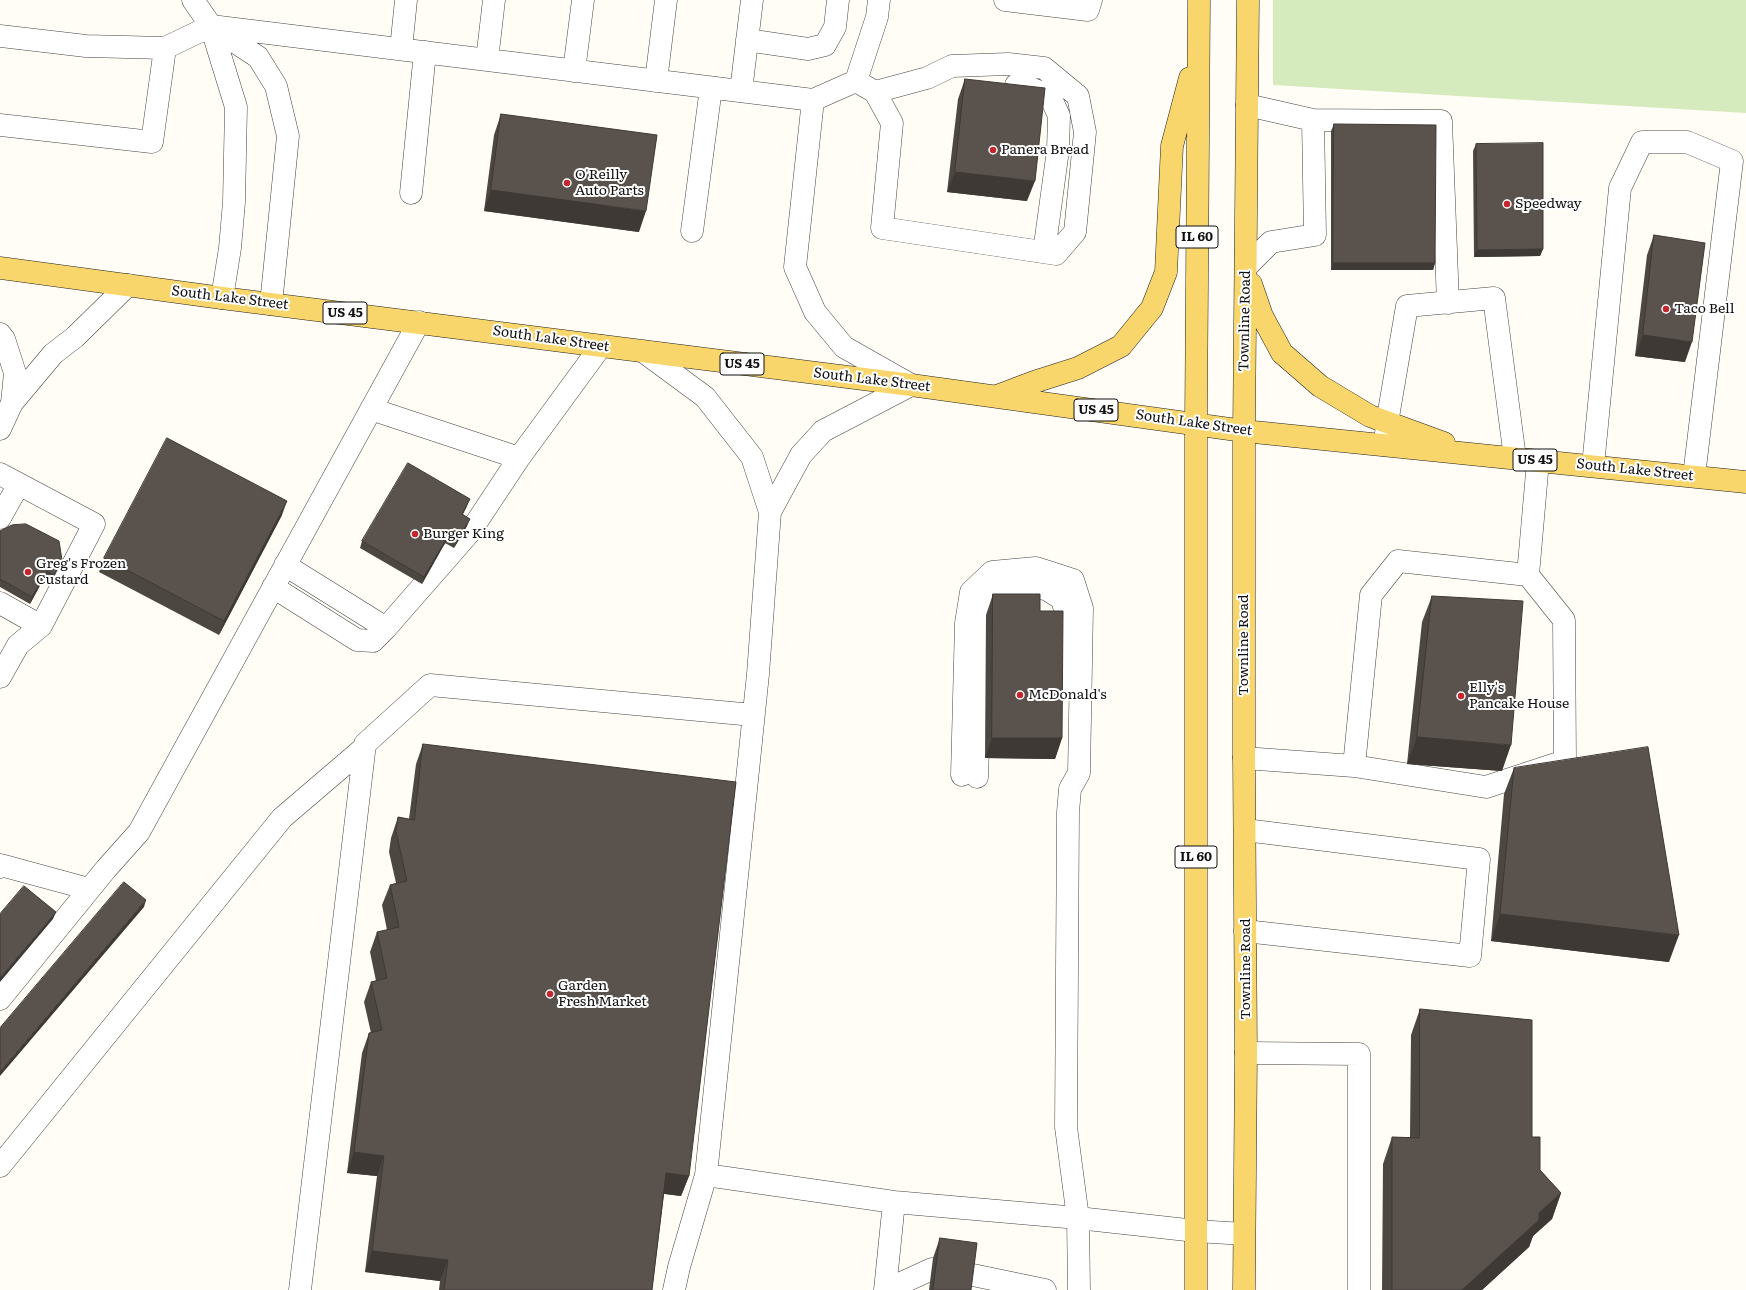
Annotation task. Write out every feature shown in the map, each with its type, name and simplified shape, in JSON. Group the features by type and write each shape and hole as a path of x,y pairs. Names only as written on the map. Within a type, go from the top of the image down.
{"main road":[{"name":"IL 60","path":"1196,1290 1196,423 1199,0"},
{"name":"Townline Road","path":"1244,1290 1246,1053 1244,431 1248,0"},
{"path":"996,396 1078,368 1121,346 1152,308 1166,272 1172,146 1198,50"},
{"path":"1246,267 1262,316 1282,353 1320,386 1370,416 1477,454"},
{"name":"South Lake Street","path":"0,268 222,298 996,396 1196,423 1244,431 1746,482"}],"lane":[{"path":"193,0 211,26 236,107 234,202 230,248 222,298"},
{"path":"401,49 406,0 403,0"},
{"path":"487,60 494,0"},
{"path":"574,71 583,0"},
{"path":"656,81 666,0"},
{"path":"741,91 752,0"},
{"path":"747,40 808,49 825,45 836,27 838,0"},
{"path":"0,36 86,46 165,48 211,26 813,100 856,81 876,16 878,0"},
{"path":"1005,0 1089,5"},
{"path":"211,26 258,58 276,86 288,136 271,304"},
{"path":"0,125 152,142 165,48"},
{"path":"411,193 425,52"},
{"path":"856,81 874,92 892,123 882,228 1056,254 1075,232 1085,132 1078,96 1044,68 1008,64 952,66 927,78 874,92"},
{"path":"937,73 970,80 1025,86 1050,96 1059,116 1058,150 1044,252"},
{"path":"692,231 711,88"},
{"path":"813,100 795,267 814,312 844,347 911,385"},
{"path":"1247,105 1313,120 1441,121 1448,303"},
{"path":"1246,267 1271,242 1315,235 1313,120"},
{"path":"1593,466 1620,188 1642,142 1687,142 1732,161 1694,476"},
{"path":"0,429 12,403 53,354 75,337 128,285"},
{"path":"1385,445 1387,423 1407,306 1494,298 1515,458"},
{"path":"0,999 89,889 139,832 419,322"},
{"path":"0,334 4,339 15,373 12,403"},
{"path":"273,587 357,640 372,641 386,628 470,532 519,458 601,346"},
{"path":"644,352 705,397 752,457 770,512 753,715 706,1176 679,1267 674,1290"},
{"path":"770,512 801,456 824,431 911,385"},
{"path":"371,409 519,458"},
{"path":"1244,758 1354,766 1486,787 1565,761 1564,620 1528,575 1538,461"},
{"path":"0,518 9,479 94,524 40,626 18,645 0,677"},
{"path":"1354,766 1371,595 1398,561 1528,575"},
{"path":"285,565 386,628"},
{"path":"969,776 966,623 971,592 992,572 1036,568 1073,580 1082,608 1079,773 1070,789 1068,812 1066,1127 1078,1218 1079,1290"},
{"path":"0,603 40,626"},
{"path":"300,1290 365,744 430,685 753,715"},
{"path":"0,1166 282,818 365,747"},
{"path":"1245,830 1479,859 1470,956 1245,930"},
{"path":"0,867 1,865 89,889"},
{"path":"1246,1053 1359,1054 1359,1290"},
{"path":"706,1176 894,1202 1078,1218 1196,1231 1244,1234"},
{"path":"894,1202 886,1290 931,1277"},
{"path":"972,1284 1045,1290"}],"green space":[{"path":"1273,0 1746,0 1746,113 1273,85"}],"building":[{"name":"Panera Bread","path":"965,79 1045,88 1035,181 955,172"},
{"name":"O'Reilly Auto Parts","path":"501,114 657,135 646,211 491,190"},
{"path":"1334,124 1436,125 1435,263 1333,263"},
{"name":"Speedway","path":"1543,143 1543,249 1477,250 1476,144"},
{"name":"Taco Bell","path":"1654,235 1705,243 1692,342 1643,335"},
{"path":"167,438 287,501 224,621 104,558"},
{"name":"Burger King","path":"408,463 470,499 462,514 470,519 457,541 448,536 424,577 362,541"},
{"name":"Greg's Frozen Custard","path":"26,524 59,541 62,560 54,575 47,571 32,597 0,579 0,531 12,525"},
{"name":"McDonald's","path":"993,594 1040,594 1040,611 1063,611 1062,738 992,738"},
{"name":"Elly's Pancake House","path":"1432,596 1523,601 1511,745 1417,737"},
{"path":"423,744 736,782 689,1176 666,1173 652,1290 444,1290 448,1260 372,1251 384,1156 354,1152 369,1033 382,1030 371,982 387,978 377,932 399,927 390,885 407,881 396,831 398,817 414,820"},
{"path":"1648,747 1679,935 1500,914 1514,768"},
{"path":"124,882 146,900 0,1072 0,1028"},
{"path":"24,886 56,912 0,978 0,914"},
{"path":"1420,1009 1532,1020 1532,1137 1540,1137 1540,1170 1561,1193 1539,1213 1539,1220 1462,1290 1392,1290 1392,1137 1419,1138"},
{"path":"940,1238 977,1243 971,1290 933,1290"}],"place":[{"name":"Panera Bread","path":"993,150"},
{"name":"O'Reilly Auto Parts","path":"567,183"},
{"name":"Speedway","path":"1507,204"},
{"name":"Taco Bell","path":"1666,309"},
{"name":"Burger King","path":"415,534"},
{"name":"Greg's Frozen Custard","path":"28,572"},
{"name":"McDonald's","path":"1020,695"},
{"name":"Elly's Pancake House","path":"1461,696"},
{"name":"Garden Fresh Market","path":"550,994"}]}
